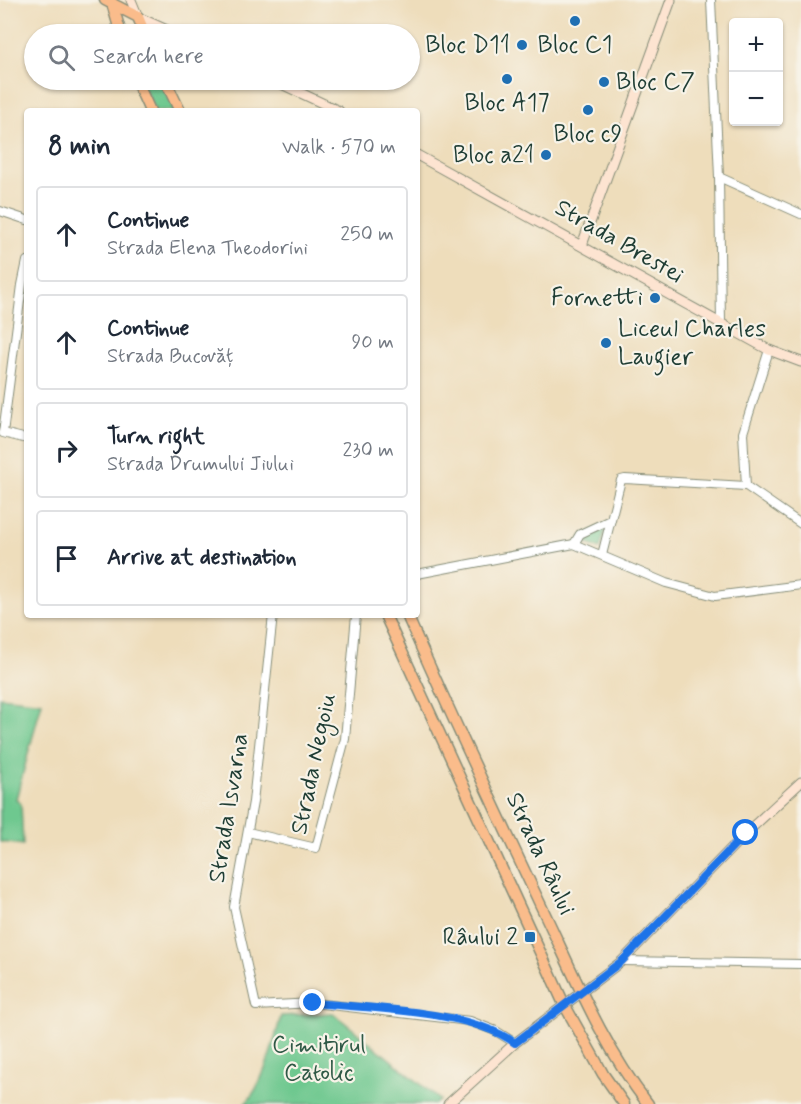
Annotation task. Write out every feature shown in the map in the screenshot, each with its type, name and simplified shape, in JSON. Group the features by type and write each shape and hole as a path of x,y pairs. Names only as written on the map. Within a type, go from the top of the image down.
{"main road":[{"path":"130,0 142,24"},
{"path":"582,245 671,0"},
{"path":"109,1 154,24"},
{"path":"109,1 118,24"},
{"path":"141,90 149,108"},
{"path":"170,90 179,108"},
{"path":"294,90 333,108"},
{"name":"Strada Brestei","path":"420,157 769,350 801,362"},
{"path":"590,224 593,244 625,263 631,273"},
{"name":"Strada Râului","path":"386,618 564,1004 603,1074 624,1104"},
{"name":"Strada Râului","path":"408,618 468,751 582,992 611,1049 648,1104"},
{"path":"448,1104 515,1043 622,961 746,833 801,782"}],"street":[{"path":"711,0 719,177 721,324"},
{"path":"719,177 801,214"},
{"path":"0,211 24,219"},
{"path":"24,283 3,434 24,438"},
{"path":"746,486 743,433 769,350"},
{"path":"602,555 621,480 625,479 746,486 801,524"},
{"path":"574,544 580,534 610,520"},
{"path":"420,573 574,544 666,583 715,596 801,585"},
{"name":"Strada Isvarna","path":"273,618 248,832 234,907 256,1006 313,1003 470,1021 496,1031 515,1043"},
{"name":"Strada Negoiu","path":"248,832 316,848 345,739 356,618"},
{"path":"622,961 801,964"}],"green space":[{"path":"145,90 166,90 174,108 154,108"},
{"path":"602,527 605,530 600,549 582,541 581,537"},
{"path":"0,697 42,702 16,799 21,804 23,845 0,842"},
{"name":"Cimitirul Catolic","path":"333,1013 440,1100 435,1104 245,1104 258,1086 263,1074 281,1016"}],"place":[{"name":"Bloc C1","path":"575,21"},
{"name":"Bloc D11","path":"522,45"},
{"name":"Bloc A17","path":"507,79"},
{"name":"Bloc C7","path":"604,82"},
{"name":"Bloc c9","path":"588,110"},
{"name":"Bloc a21","path":"546,155"},
{"name":"Fornetti","path":"655,298"},
{"name":"Liceul Charles Laugier","path":"606,343"},
{"name":"Râului 2","path":"530,937"}],"route":[{"path":"313,1003 470,1021 496,1031 515,1043 622,961 746,833"}]}
